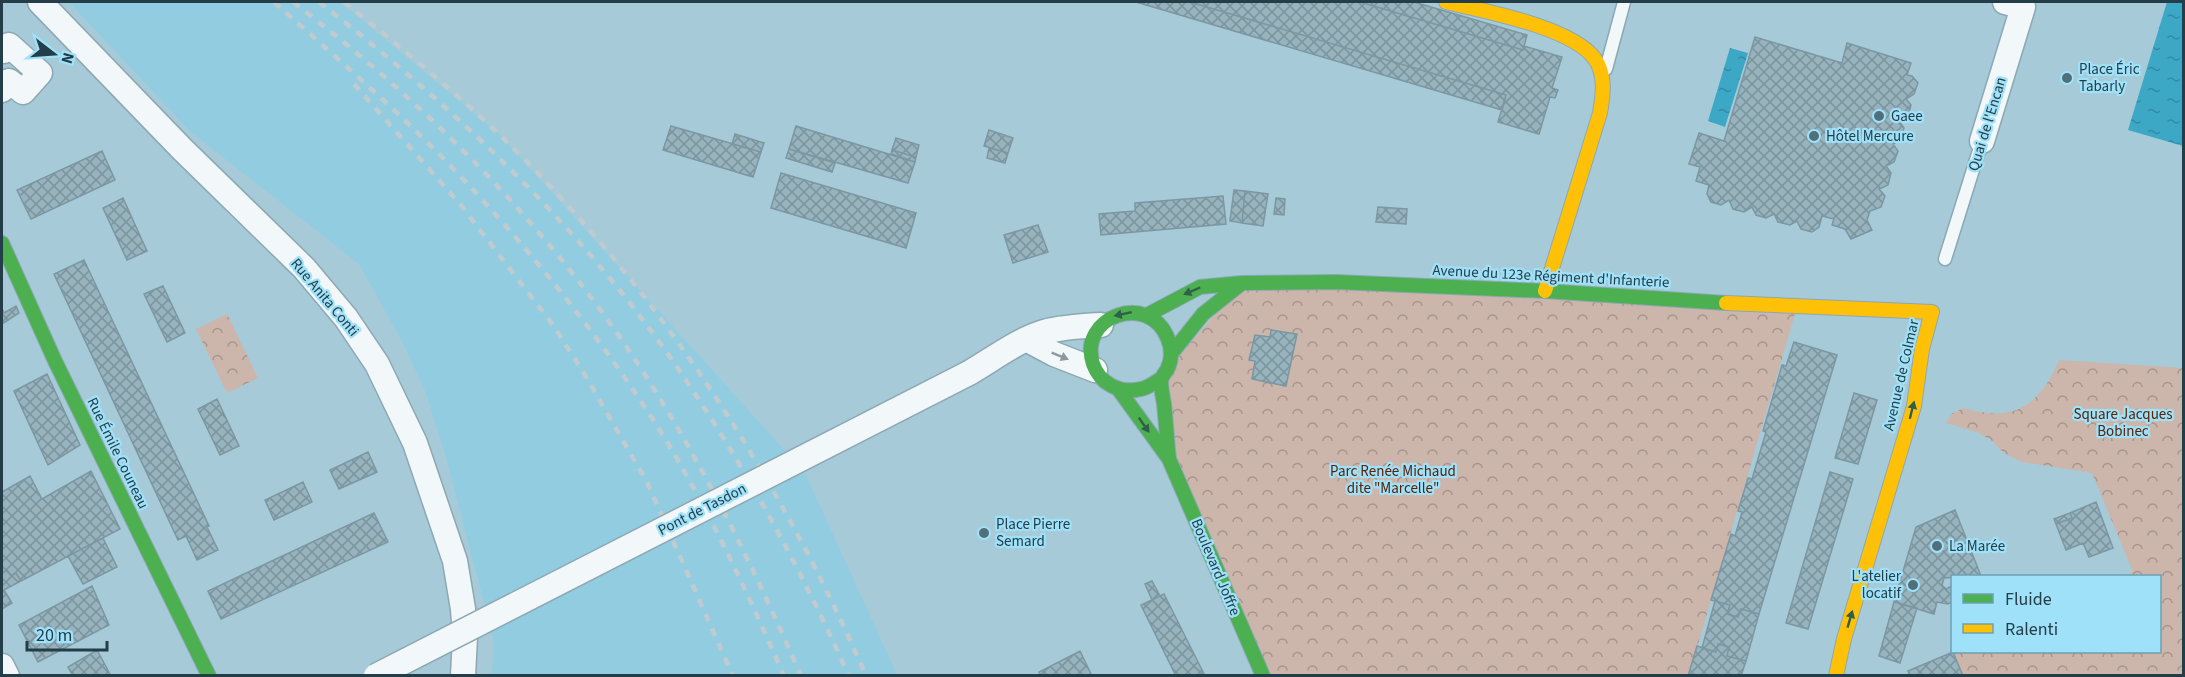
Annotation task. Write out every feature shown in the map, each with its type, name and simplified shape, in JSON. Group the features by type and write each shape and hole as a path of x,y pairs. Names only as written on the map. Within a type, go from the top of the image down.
{"main road":[{"path":"1446,2 1541,28 1569,39 1588,51 1595,59 1603,82 1600,113 1545,291"},
{"name":"Rue Émile Couneau","path":"2,243 55,361 209,675"},
{"name":"Avenue du 123e Régiment d'Infanterie","path":"1147,315 1200,287 1242,283 1336,282 1932,312"},
{"path":"1171,354 1203,314 1242,283"},
{"name":"Avenue du 123e Régiment d'Infanterie","path":"1857,310 1882,326"},
{"path":"1095,370 1091,354 1093,339 1101,325 1110,317 1122,312 1147,315 1157,321 1165,330 1170,341 1171,354"},
{"name":"Avenue de Colmar","path":"1932,312 1941,328"},
{"name":"Avenue de Colmar","path":"1836,675 1844,639 1914,406 1916,346 1932,312"},
{"path":"1916,346 1934,363"},
{"name":"Boulevard Joffre","path":"1169,459 1161,379 1169,365 1171,354"},
{"name":"Boulevard Joffre","path":"1095,370 1109,386 1119,390 1169,459 1263,675"},
{"path":"1119,390 1134,392 1149,388 1161,379"},
{"name":"Avenue de Colmar","path":"1877,526 1897,476 1922,426"}],"street":[{"name":"Rue Anita Conti","path":"40,2 182,149 304,268 346,318 377,364 415,442 455,561 465,637 463,675"},
{"name":"Quai de l'Encan","path":"1982,141 2023,7 2005,2"},
{"path":"2,48 4,51 9,45 40,73 23,92 9,81 2,91 7,98 2,104"},
{"path":"1026,339 1045,332 1101,325"},
{"name":"Boulevard Joffre","path":"1026,339 1054,354 1095,370"},
{"name":"Pont de Tasdon","path":"376,675 969,373 1026,339"},
{"path":"2,666 7,675"}],"lane":[{"path":"1603,82 1624,2"},
{"name":"Quai de l'Encan","path":"1945,259 1982,141"}],"shaded area":[{"path":"69,2 340,2 499,134 805,473 897,675 491,675 494,654 493,637 446,457 426,393 403,343 359,264 191,132"}],"green space":[{"name":"Parc Renée Michaud dite \"Marcelle\"","path":"1242,283 1797,307 1689,675 1263,675 1169,459 1164,374"},
{"path":"227,314 258,378 227,393 196,329"},
{"name":"Square Jacques Bobinec","path":"2059,360 2183,368 2183,675 1963,675 1953,653 2161,653 2161,575 2126,575 2133,572 2092,473 2022,462 2004,453 1990,439 1946,423 1951,414 1963,408 1996,413 2010,412 2022,407 2033,400 2051,376"}],"water":[{"path":"2167,2 2183,2 2183,146 2128,130"},
{"path":"1730,48 1748,53 1725,127 1708,121"}],"building":[{"path":"1136,2 1190,2 1506,95 1502,110"},
{"path":"1190,2 1360,2 1523,50 1524,46 1562,57 1552,88 1558,90 1555,98 1550,97 1539,134 1498,122 1506,95"},
{"path":"1360,2 1414,2 1527,35 1523,50"},
{"name":"Hôtel Mercure","path":"1755,37 1842,63 1847,43 1911,63 1907,75 1912,76 1918,83 1914,94 1906,99 1911,105 1908,117 1899,121 1904,128 1901,139 1893,144 1898,151 1894,162 1886,166 1891,173 1888,185 1879,189 1885,196 1881,207 1870,211 1867,220 1872,230 1851,239 1845,229 1832,225 1834,219 1822,216 1819,227 1812,232 1801,229 1797,221 1790,225 1778,222 1774,214 1766,218 1756,215 1752,207 1744,212 1733,209 1729,200 1721,205 1711,202 1707,194 1709,185 1696,181 1700,167 1689,164 1699,133 1724,141"},
{"path":"671,126 761,152 753,177 663,150"},
{"path":"796,126 915,162 908,183 789,149"},
{"path":"989,130 1013,138 1008,153 984,146"},
{"path":"735,134 764,143 761,152 732,144"},
{"path":"896,138 919,145 916,157 892,150"},
{"path":"989,148 1008,153 1005,163 987,158"},
{"path":"789,149 835,163 832,172 786,158"},
{"path":"892,150 916,157 915,162 891,154"},
{"path":"102,151 115,180 31,219 17,190"},
{"path":"781,173 916,213 906,248 771,208"},
{"path":"1234,190 1245,191 1242,223 1230,221"},
{"path":"1245,191 1268,194 1263,226 1242,223"},
{"path":"1223,196 1226,224 1101,235 1099,214 1135,211 1135,203"},
{"path":"123,198 147,251 127,260 103,208"},
{"path":"1276,198 1285,199 1284,215 1274,214"},
{"path":"1378,207 1407,209 1406,224 1376,222"},
{"path":"1038,225 1048,252 1013,263 1004,235"},
{"path":"84,260 209,526 207,527 218,550 197,560 186,536 178,540 54,274"},
{"path":"163,286 185,333 167,342 144,294"},
{"path":"16,306 19,313 2,324 2,308 4,313"},
{"path":"1271,330 1297,334 1286,386 1252,379 1255,361 1249,360 1255,335 1270,337"},
{"path":"1794,342 1837,355 1759,614 1741,609 1738,617 1727,614 1730,605 1711,600 1731,534 1735,536 1742,512 1738,511 1748,478 1752,479 1782,365 1786,366"},
{"path":"47,374 80,445 48,465 14,391"},
{"path":"1854,393 1877,400 1858,464 1835,458"},
{"path":"217,399 239,446 220,455 198,409"},
{"path":"368,452 377,472 339,489 330,470"},
{"path":"91,471 120,529 21,581 16,573 11,576 7,570 2,573 2,492 30,476 42,499"},
{"path":"1830,472 1853,479 1808,629 1786,623"},
{"path":"303,482 312,502 274,520 265,500"},
{"path":"2096,502 2113,548 2089,557 2083,543 2066,550 2056,524 2072,518 2070,513"},
{"path":"1955,510 1981,575 1951,575 1951,578 1944,578 1942,585 1946,589 1951,586 1951,602 1937,602 1934,614 1894,602 1916,527"},
{"path":"374,513 388,542 221,619 208,591"},
{"path":"2070,513 2072,518 2056,524 2054,519"},
{"path":"103,538 117,567 83,584 68,556"},
{"path":"7,570 11,576 16,573 21,581 2,591 2,573"},
{"path":"1152,581 1160,596 1152,600 1145,584"},
{"path":"92,586 109,625 38,662 19,625"},
{"path":"4,590 12,603 2,609 2,591"},
{"path":"1164,594 1205,676 1176,676 1141,605"},
{"path":"1715,601 1730,605 1727,614 1738,617 1741,609 1759,614 1746,661 1727,656 1729,647 1718,644 1716,652 1702,648"},
{"path":"1894,602 1917,608 1900,663 1879,656"},
{"path":"1718,644 1729,647 1727,656 1746,661 1741,676 1688,676 1697,646 1716,652"},
{"path":"97,650 111,676 73,676 68,667"},
{"path":"1080,651 1092,676 1041,676 1039,672"},
{"path":"1953,653 1963,676 1910,676 1908,671"}],"railway":[{"path":"274,2 380,97 441,156 527,250 606,351 673,451 708,514 784,676"},
{"path":"293,2 395,86 444,132 491,179 578,280 654,389 695,458 751,566 801,676"},
{"path":"319,2 419,84 467,127 558,219 601,267 679,370 727,443 792,557 849,676"},
{"path":"344,2 473,110 535,170 593,234 648,301 699,372 746,445 790,521 830,598 866,676"},
{"path":"354,84 460,204 553,325 647,482 733,676"}],"traffic: fast":[{"path":"2,243 55,361 209,676"},
{"path":"1147,315 1200,287 1242,283 1336,282 1545,291 1726,303"},
{"path":"1171,354 1203,314 1242,283"},
{"path":"1161,379 1141,389 1133,390 1118,389 1106,382 1100,377 1093,364 1091,347 1095,333 1117,316 1132,313 1146,316 1159,324 1168,339 1171,358 1161,382 1169,459"},
{"path":"1119,390 1169,459 1263,676"}],"traffic: slow":[{"path":"1446,2 1548,29 1584,48 1595,59 1601,71 1603,92 1600,113 1545,291"},
{"path":"1726,303 1932,312"},
{"path":"1836,676 1844,639 1914,406 1922,349 1932,312"}],"place":[{"name":"Place Éric Tabarly","path":"2067,78"},
{"name":"Gaee","path":"1879,116"},
{"name":"Hôtel Mercure","path":"1814,136"},
{"name":"Place Pierre Semard","path":"984,533"},
{"name":"La Marée","path":"1937,546"},
{"name":"L'atelier locatif","path":"1913,585"}]}
